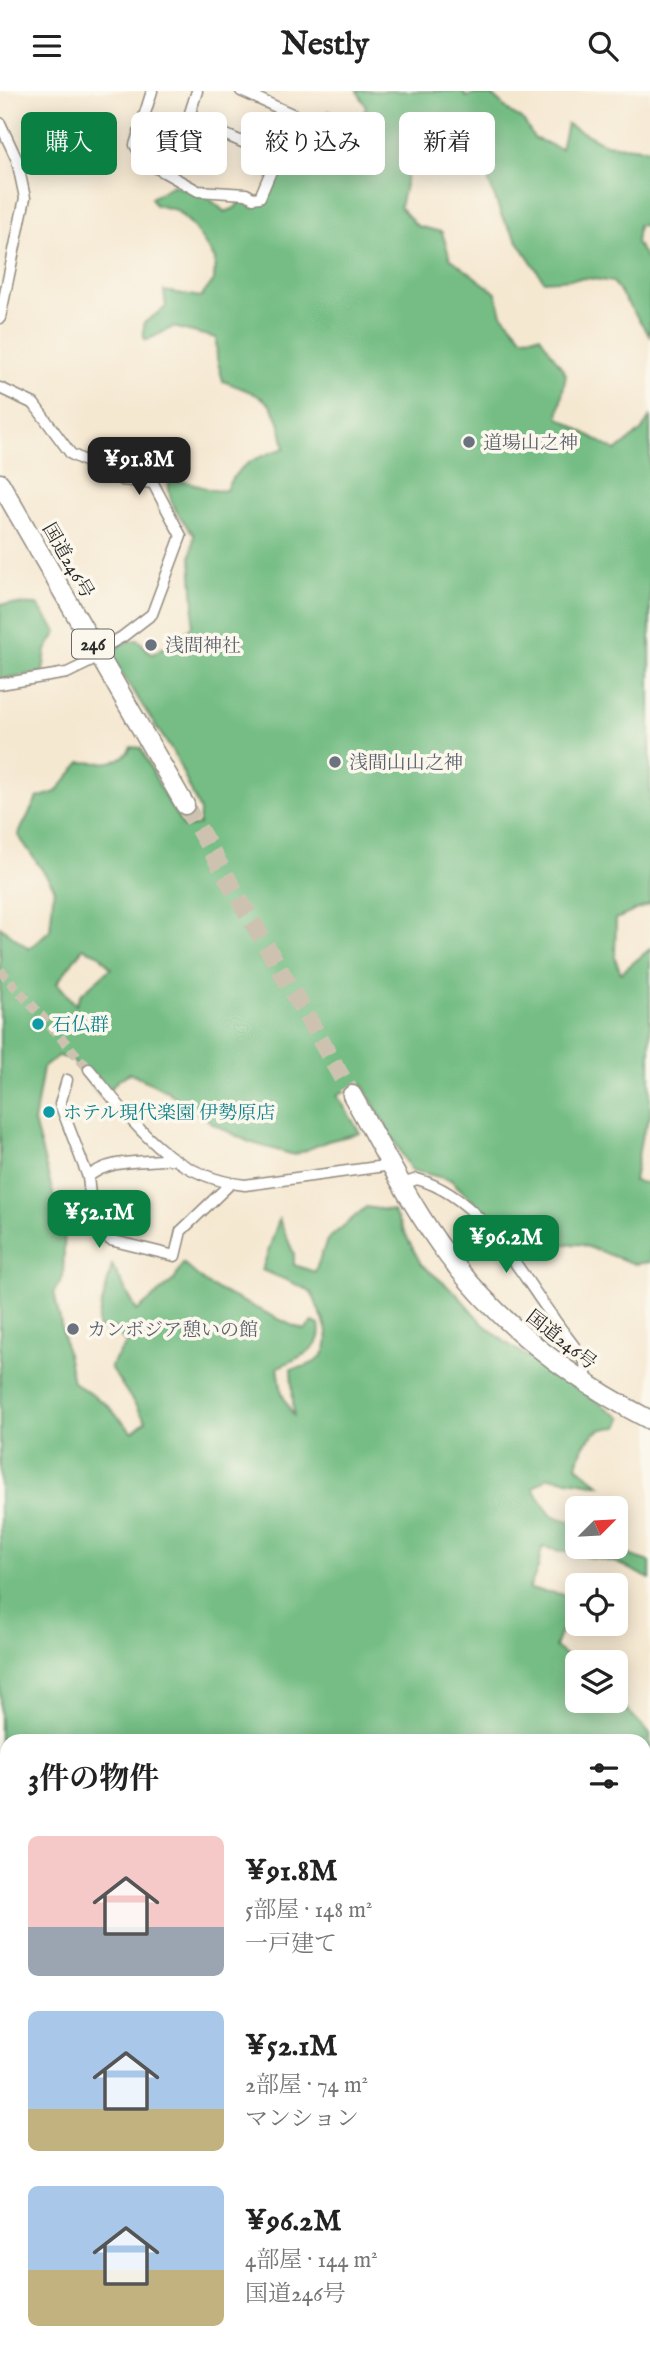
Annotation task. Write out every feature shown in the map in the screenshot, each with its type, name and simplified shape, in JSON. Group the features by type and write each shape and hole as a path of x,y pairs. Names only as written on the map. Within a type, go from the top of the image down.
{"highway":[{"name":"国道246号","path":"0,483 185,804"},
{"name":"国道246号","path":"352,1095 402,1184 446,1254 469,1283 539,1351 587,1385 650,1420"}],"street":[{"path":"145,112 152,91"},
{"path":"191,112 197,91"},
{"path":"241,91 288,112"},
{"path":"0,123 17,160 25,198 0,318"},
{"path":"170,175 198,191 246,194 253,198 260,197 270,175"},
{"path":"0,388 34,404 71,454 122,480 153,483 181,536 152,614 67,673 0,684"},
{"path":"89,1069 143,1133 171,1159 188,1170 230,1184 262,1183 392,1165"},
{"path":"67,1080 60,1104 88,1177 90,1195 110,1240 176,1256 185,1226 230,1184"},
{"path":"88,1177 114,1164 171,1159"},
{"path":"402,1184 417,1179 439,1188 458,1199 492,1232 581,1356 585,1363 587,1385"}],"green space":[{"path":"357,91 463,91 466,97 474,94 493,96 512,114 523,120 534,138 561,149 567,124 605,144 650,149 650,226 638,225 636,243 650,263 650,336 613,282 587,278 544,281 502,217 486,175 495,175 495,112 399,112 399,175 407,175 400,207 417,226 442,232 450,258 496,293 502,314 522,337 540,336 566,374 558,417 616,451 641,431 650,417 650,904 616,919 615,958 621,973 650,949 650,1117 641,1139 634,1181 650,1184 650,1262 635,1264 580,1244 518,1245 451,1180 411,1170 362,1084 337,1095 360,1133 328,1141 294,1155 249,1142 215,1125 167,1091 130,1073 118,1080 102,1098 71,1059 58,1056 43,1068 34,1122 54,1197 65,1222 63,1277 54,1292 73,1382 107,1405 132,1432 146,1421 110,1367 126,1344 114,1327 98,1330 98,1320 112,1265 137,1311 175,1279 183,1263 208,1285 291,1325 305,1330 313,1322 319,1325 320,1333 314,1347 301,1357 278,1367 282,1394 294,1417 291,1369 303,1367 320,1358 325,1351 327,1334 311,1293 262,1270 279,1219 294,1254 294,1265 315,1272 327,1240 366,1207 393,1211 421,1264 457,1294 482,1323 505,1342 622,1418 618,1427 601,1430 590,1437 579,1457 577,1466 600,1485 548,1477 533,1488 551,1515 565,1520 565,1552 542,1547 538,1568 529,1589 565,1595 565,1620 555,1647 565,1655 565,1713 628,1713 628,1711 650,1734 0,1734 0,926 29,949 50,930 54,887 18,835 37,798 56,792 81,762 109,762 122,757 131,747 141,748 184,828 199,825 200,811 176,757 113,660 116,650 124,643 138,640 152,654 181,638 192,625 194,605 191,558 194,535 173,504 169,482 184,481 211,490 226,490 236,473 250,462 285,448 278,419 268,403 251,392 223,381 217,359 216,338 173,327 147,340 144,338 144,323 166,307 164,291 201,297 214,280 215,259 192,225 176,210 155,205 151,198 173,185 206,196 225,212 235,208 241,199 254,202 261,200 274,186 279,175 385,175 385,112 364,112 366,106","holes":["83,948 100,955 111,968 80,995 76,1005 57,983"]},
{"path":"0,604 37,605 57,632 46,650 43,672 0,679"},
{"path":"628,1554 650,1562 650,1579 617,1563 598,1559 628,1559"}],"tunnel":[{"path":"185,805 352,1095"},
{"path":"0,970 89,1069"}],"place":[{"name":"道場山之神","path":"469,442"},
{"name":"浅間神社","path":"151,645"},
{"name":"浅間山山之神","path":"335,762"},
{"name":"石仏群","path":"38,1024"},
{"name":"ホテル現代楽園 伊勢原店","path":"49,1112"},
{"name":"カンボジア憩いの館","path":"73,1329"}]}
